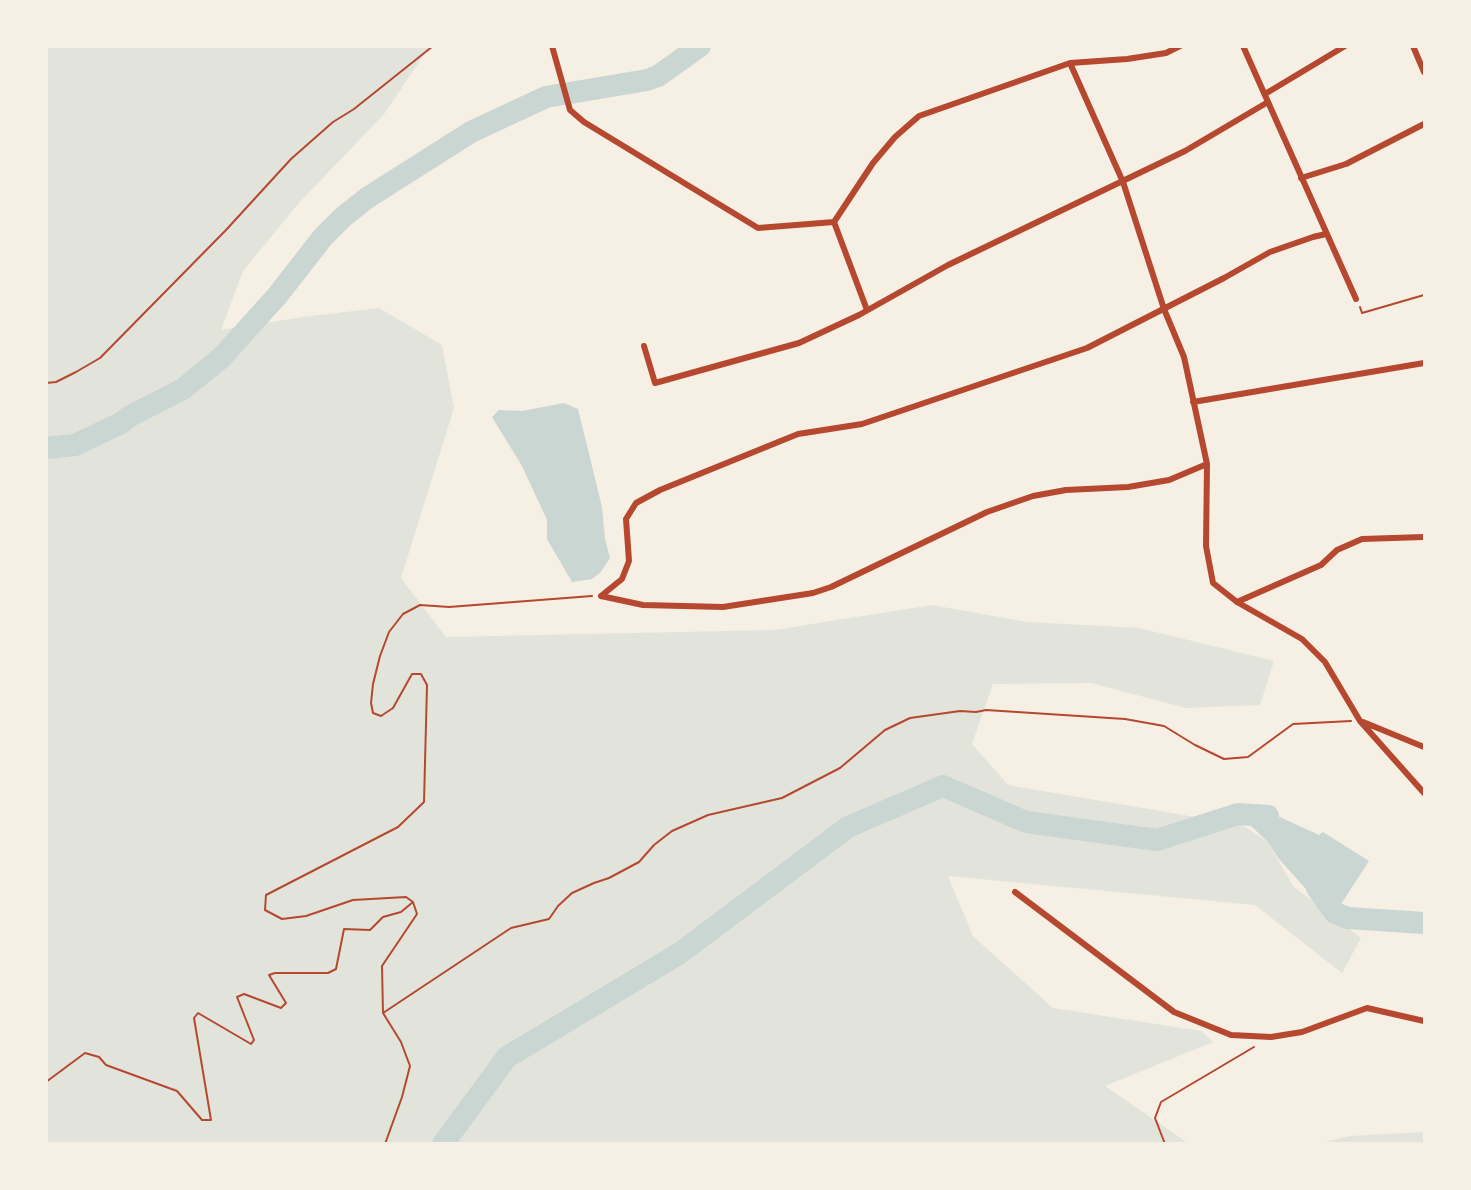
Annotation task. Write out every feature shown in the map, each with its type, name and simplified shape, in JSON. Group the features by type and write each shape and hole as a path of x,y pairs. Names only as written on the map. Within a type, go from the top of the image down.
{"street":[{"path":"552,46 570,110 584,122 758,228 834,222"},
{"path":"834,222 873,163 895,137 919,116 1070,63 1127,59 1166,53 1180,46"},
{"path":"1243,46 1356,299"},
{"path":"1264,94 1345,46"},
{"path":"1413,46 1425,72"},
{"path":"1070,63 1123,182 1164,309 1184,357 1207,464 1206,546 1213,583 1237,602 1302,639 1325,662 1360,721 1425,793"},
{"path":"644,346 655,383 799,343 867,310 948,265 1185,151 1268,102"},
{"path":"1302,178 1346,164 1425,124"},
{"path":"834,222 867,310"},
{"path":"601,596 622,579 629,561 626,519 636,503 660,490 798,434 862,424 1087,348 1270,252 1326,234"},
{"path":"1193,402 1425,363"},
{"path":"601,596 643,605 723,607 813,593 849,579 987,512 1032,496 1066,490 1128,487 1169,480 1207,464"},
{"path":"1237,602 1321,565 1337,550 1362,539 1425,537"},
{"path":"1360,721 1425,747"},
{"path":"1015,892 1110,966 1174,1012 1231,1035 1271,1037 1302,1032 1367,1008 1425,1021"}],"path":[{"path":"46,383 66,377 100,358 226,230 291,159 333,122 354,109 433,46"},
{"path":"1356,299 1362,313 1425,295"},
{"path":"385,1143 402,1097 410,1066 401,1042 383,1013 382,966 417,914 413,902 406,897 353,900 306,916 282,919 265,910 266,895 398,827 424,802 427,685 421,675 412,674 393,708 381,716 373,713 371,703 373,684 389,632 403,614 420,605 449,607 601,596"},
{"path":"383,1013 511,928 549,919 558,906 572,893 609,879 639,862 672,831 708,815 782,798 840,768 885,730 910,718 986,710 1125,719 1164,726 1224,759 1248,757 1293,724 1360,721"},
{"path":"46,1082 85,1053 99,1057 106,1065 177,1092 202,1120 211,1120 194,1018 198,1013 251,1044 254,1040 237,997 244,994 281,1008 286,1003 269,975 328,973 336,969 344,929 370,930 383,917 401,912 413,902"},
{"path":"1165,1143 1155,1118 1161,1101 1271,1037"}],"shaded area":[{"path":"46,47 429,47 385,113 298,204 243,271 221,330 379,308 442,345 454,408 401,578 446,637 774,630 932,605 1027,622 1139,628 1274,661 1260,705 1186,708 1091,683 993,684 972,744 1008,785 1242,825 1267,841 1294,887 1361,938 1342,973 1255,905 948,876 973,936 1053,1008 1201,1031 1213,1042 1105,1086 1188,1143 47,1143"},
{"path":"564,403 578,409 602,507 605,539 610,558 601,572 592,579 572,582 547,539 547,520 522,466 492,417 499,410 522,411"},
{"path":"1260,808 1319,835 1323,832 1369,861 1332,918 1279,859 1267,841 1238,814"},
{"path":"1424,1132 1424,1143 1320,1143 1350,1136"}],"waterway":[{"path":"46,448 75,445 183,389 221,358 277,296 323,237 342,218 367,198 471,132 546,97 647,80 658,76 700,46"},
{"path":"443,1144 507,1057 680,953 848,827 943,786 1026,822 1157,840 1238,814 1268,816"},
{"path":"1317,888 1335,913 1348,918 1424,923"}]}
